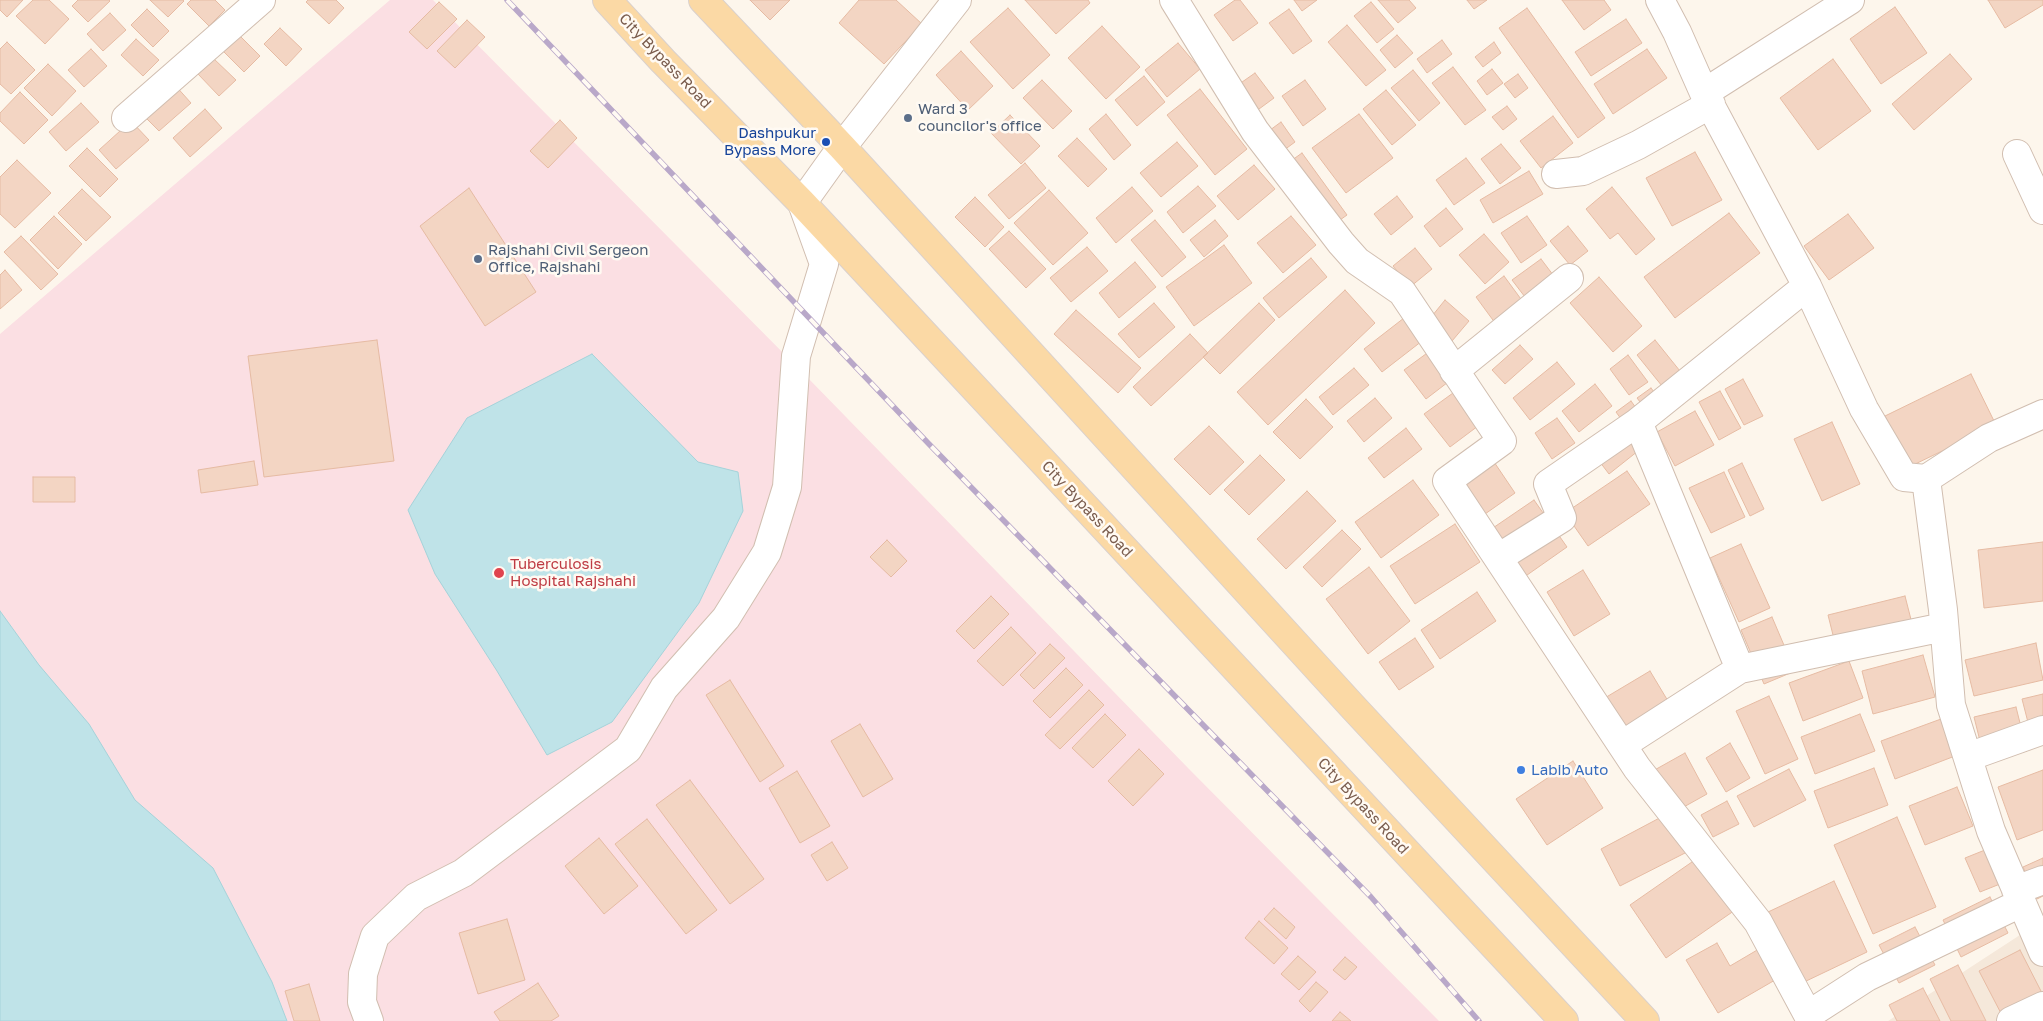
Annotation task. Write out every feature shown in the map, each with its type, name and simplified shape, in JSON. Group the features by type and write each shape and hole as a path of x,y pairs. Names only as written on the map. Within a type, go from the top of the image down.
{"main road":[{"name":"City Bypass Road","path":"607,0 663,61 802,203 1564,1021"},
{"path":"703,0 842,146 1352,706 1645,1021"}],"street":[{"path":"126,118 261,0"},
{"path":"1174,0 1255,131 1357,261 1402,292 1502,442 1447,482 1637,768 1758,922 1808,1015 1867,977 2019,897 2043,880"},
{"path":"1660,0 1677,32 1707,99 1807,286 1864,409 1904,477 1926,479 1989,438 2043,414"},
{"path":"1556,174 1583,171 1638,145 1850,0"},
{"path":"369,1021 362,1002 362,974 375,936 416,897 463,873 628,749 664,688 726,618 767,552 787,487 796,356 824,264 802,203 842,146 950,3"},
{"path":"2017,154 2043,210"},
{"path":"1454,371 1568,278"},
{"path":"1498,558 1562,518 1548,484 1638,422 1807,286"},
{"path":"1638,422 1740,669"},
{"path":"1926,479 1944,627 1951,705 1991,831 2043,952"},
{"path":"1622,744 1740,669 1944,627"},
{"path":"1968,758 2043,730"},
{"path":"2011,1021 2043,1006"}],"shaded area":[{"name":"Tuberculosis Hospital Rajshahi","path":"390,0 433,0 808,378 1189,769 1439,1021 0,1021 0,334"},
{"path":"2043,920 2043,1021 1888,1021"}],"water":[{"path":"592,354 698,462 738,472 743,511 699,603 612,722 547,755 497,671 435,574 408,510 467,418"},
{"path":"0,611 39,665 89,724 135,800 213,868 272,982 287,1021 0,1021"}],"building":[{"path":"0,0 23,0 7,17 0,10"},
{"path":"33,0 49,0 69,19 45,44 16,16"},
{"path":"78,0 110,1 88,22 72,6"},
{"path":"150,0 183,0 184,1 168,17"},
{"path":"191,0 215,0 225,10 209,26 187,4"},
{"path":"308,0 336,0 344,8 329,24 306,2"},
{"path":"750,0 790,0 770,20"},
{"path":"859,0 896,0 922,24 884,64 839,23"},
{"path":"1025,0 1088,0 1090,3 1056,34"},
{"path":"1235,0 1240,0 1258,23 1233,41 1214,15"},
{"path":"1294,0 1317,0 1302,11"},
{"path":"1378,0 1409,0 1416,8 1398,23"},
{"path":"1467,0 1487,0 1474,9"},
{"path":"1562,0 1604,0 1611,10 1584,30"},
{"path":"1988,0 2043,0 2043,5 2005,28"},
{"path":"439,2 457,19 427,49 409,32"},
{"path":"1371,2 1394,29 1377,43 1354,16"},
{"path":"1895,7 1927,53 1881,84 1850,39"},
{"path":"1008,8 1050,55 1013,89 970,42"},
{"path":"1527,8 1605,118 1578,138 1499,28"},
{"path":"147,9 169,31 153,47 131,25"},
{"path":"1289,9 1312,41 1293,54 1269,23"},
{"path":"110,13 126,30 103,51 87,34"},
{"path":"1626,19 1642,43 1591,76 1575,52"},
{"path":"467,20 485,37 455,68 437,51"},
{"path":"1347,25 1386,70 1366,86 1328,42"},
{"path":"1102,26 1140,67 1106,99 1068,58"},
{"path":"280,28 302,49 286,66 264,44"},
{"path":"238,34 260,56 244,72 222,50"},
{"path":"1397,35 1413,53 1395,68 1380,50"},
{"path":"136,39 159,60 143,76 121,55"},
{"path":"1442,40 1452,54 1427,73 1417,59"},
{"path":"7,42 35,70 11,94 0,84 0,49"},
{"path":"1494,42 1501,53 1483,67 1475,57"},
{"path":"1178,43 1200,69 1167,97 1145,70"},
{"path":"91,49 107,66 84,87 68,70"},
{"path":"1647,49 1667,78 1613,114 1594,84"},
{"path":"961,51 993,86 968,110 936,75"},
{"path":"1950,54 1972,79 1914,130 1892,104"},
{"path":"213,58 236,80 219,96 198,74"},
{"path":"1833,59 1871,111 1818,150 1780,98"},
{"path":"48,64 76,91 52,116 24,88"},
{"path":"1453,67 1486,110 1465,125 1432,83"},
{"path":"1492,69 1503,83 1487,95 1477,81"},
{"path":"1413,70 1440,103 1419,121 1391,88"},
{"path":"1255,73 1274,98 1244,120 1225,94"},
{"path":"1518,74 1528,88 1515,98 1504,84"},
{"path":"1144,76 1165,102 1137,126 1115,100"},
{"path":"1042,80 1072,111 1053,129 1023,98"},
{"path":"1305,80 1326,109 1303,126 1282,96"},
{"path":"174,84 191,103 159,131 141,113"},
{"path":"1200,89 1247,149 1215,175 1167,115"},
{"path":"1386,90 1416,125 1392,145 1363,109"},
{"path":"20,92 48,120 24,144 0,121 0,113"},
{"path":"81,103 99,122 66,151 49,132"},
{"path":"1507,106 1517,119 1503,130 1492,117"},
{"path":"205,109 222,128 190,157 173,138"},
{"path":"1106,114 1131,145 1114,160 1089,129"},
{"path":"1359,114 1393,158 1346,193 1312,148"},
{"path":"1010,115 1040,146 1021,164 991,133"},
{"path":"1553,116 1573,143 1541,168 1520,141"},
{"path":"560,120 577,138 548,168 530,151"},
{"path":"131,121 149,140 116,169 99,150"},
{"path":"1281,122 1295,142 1276,156 1262,136"},
{"path":"1077,138 1107,169 1088,187 1058,156"},
{"path":"1177,142 1198,166 1161,197 1140,173"},
{"path":"1501,144 1521,168 1500,184 1481,159"},
{"path":"87,148 118,179 100,197 69,166"},
{"path":"1695,152 1722,200 1672,226 1646,178"},
{"path":"1302,153 1347,215 1326,230 1281,168"},
{"path":"1466,158 1485,183 1454,205 1436,180"},
{"path":"17,160 51,193 15,228 0,214 0,177"},
{"path":"1025,163 1046,188 1009,219 988,195"},
{"path":"1254,165 1275,189 1238,220 1217,196"},
{"path":"1529,171 1543,194 1493,223 1480,200"},
{"path":"1198,186 1216,206 1183,233 1167,212"},
{"path":"1132,187 1153,211 1116,243 1096,218"},
{"path":"1612,187 1655,239 1636,255 1618,233 1610,239 1586,209"},
{"name":"Rajshahi Civil Sergeon Office, Rajshahi","path":"469,188 536,292 485,326 420,226"},
{"path":"82,189 111,217 86,241 58,213"},
{"path":"1049,190 1088,233 1053,265 1014,223"},
{"path":"1397,196 1413,217 1391,235 1374,214"},
{"path":"975,197 1004,227 985,247 955,217"},
{"path":"1446,208 1463,229 1440,247 1424,226"},
{"path":"1729,213 1760,253 1675,318 1644,277"},
{"path":"1848,214 1874,248 1829,280 1804,246"},
{"path":"54,216 82,244 58,269 30,240"},
{"path":"1291,216 1316,245 1283,273 1257,243"},
{"path":"1527,216 1547,245 1521,263 1501,233"},
{"path":"1155,220 1186,257 1162,277 1131,240"},
{"path":"1215,220 1228,236 1204,257 1190,240"},
{"path":"1568,226 1588,251 1570,265 1550,241"},
{"path":"1009,231 1046,269 1026,288 989,249"},
{"path":"1484,234 1509,262 1485,284 1459,255"},
{"path":"21,236 58,274 41,290 4,252"},
{"path":"1224,245 1252,283 1194,326 1166,287"},
{"path":"1087,247 1108,271 1071,302 1050,278"},
{"path":"1415,248 1432,269 1410,287 1393,266"},
{"path":"1311,258 1327,277 1279,318 1263,298"},
{"path":"1541,259 1566,292 1538,314 1512,280"},
{"path":"1135,262 1156,287 1119,318 1099,293"},
{"path":"5,270 22,290 0,309 0,275"},
{"path":"1504,276 1529,310 1501,331 1476,297"},
{"path":"1599,277 1642,326 1613,352 1570,303"},
{"path":"1345,290 1375,323 1268,425 1237,392"},
{"path":"1445,300 1469,321 1452,341 1428,321"},
{"path":"1154,303 1175,327 1139,358 1118,334"},
{"path":"1259,303 1275,320 1220,374 1203,357"},
{"path":"1076,310 1141,368 1118,393 1054,334"},
{"path":"1404,318 1422,341 1382,372 1364,349"},
{"path":"1190,334 1208,353 1151,406 1133,387"},
{"path":"377,340 394,461 264,477 248,356"},
{"path":"1655,340 1680,371 1662,386 1637,355"},
{"path":"1520,345 1533,359 1505,384 1492,370"},
{"path":"1434,348 1456,376 1426,399 1404,370"},
{"path":"1628,355 1648,382 1629,395 1610,369"},
{"path":"1557,362 1575,384 1530,420 1513,398"},
{"path":"1354,368 1369,385 1333,415 1319,397"},
{"path":"1971,374 1996,425 1909,467 1885,416"},
{"path":"1743,379 1763,416 1744,425 1725,389"},
{"path":"1595,384 1612,406 1579,432 1562,411"},
{"path":"1651,388 1668,410 1654,420 1637,398"},
{"path":"1720,391 1741,428 1719,440 1699,402"},
{"path":"1453,393 1478,426 1450,447 1424,414"},
{"path":"1375,398 1392,418 1364,442 1347,421"},
{"path":"1306,399 1333,427 1300,459 1273,432"},
{"path":"1631,401 1652,430 1637,441 1616,412"},
{"path":"1695,411 1714,445 1675,466 1657,432"},
{"path":"1557,418 1575,443 1552,459 1535,433"},
{"path":"1832,422 1860,484 1822,501 1794,439"},
{"path":"1615,423 1638,451 1609,474 1587,445"},
{"path":"1209,426 1244,462 1210,495 1174,459"},
{"path":"1406,428 1422,449 1384,478 1368,458"},
{"path":"1488,453 1515,493 1475,521 1447,481"},
{"path":"1260,455 1285,480 1249,515 1224,490"},
{"path":"254,461 258,485 201,493 198,470"},
{"path":"1742,463 1764,509 1750,516 1728,470"},
{"path":"1627,471 1650,504 1588,546 1565,513"},
{"path":"1724,472 1745,517 1711,533 1689,488"},
{"path":"33,477 75,477 75,502 33,502"},
{"path":"1413,480 1439,515 1381,558 1355,522"},
{"path":"1307,491 1336,521 1286,569 1257,539"},
{"path":"1534,500 1567,547 1520,580 1487,532"},
{"path":"1455,524 1480,562 1415,604 1390,566"},
{"path":"1342,530 1361,549 1322,587 1303,567"},
{"path":"887,540 907,561 891,577 870,557"},
{"path":"2043,542 2043,601 1984,608 1978,550"},
{"path":"1741,544 1770,608 1739,622 1710,558"},
{"path":"1369,567 1410,621 1368,654 1326,599"},
{"path":"1583,570 1610,614 1574,636 1547,592"},
{"path":"1477,592 1496,621 1440,659 1421,630"},
{"path":"991,596 1009,614 974,649 956,631"},
{"path":"1905,596 1916,639 1839,659 1828,615"},
{"path":"1772,617 1795,671 1764,684 1741,630"},
{"path":"1011,627 1036,653 1003,686 977,661"},
{"path":"1415,638 1434,667 1399,690 1379,662"},
{"path":"2036,643 2043,680 1974,696 1965,660"},
{"path":"1050,644 1065,658 1034,689 1020,675"},
{"path":"1923,655 1935,697 1873,714 1862,671"},
{"path":"1849,661 1863,698 1803,721 1789,683"},
{"path":"1066,668 1083,685 1050,718 1033,701"},
{"path":"1650,671 1680,721 1623,754 1593,705"},
{"path":"730,680 784,766 760,782 706,695"},
{"path":"1089,690 1104,705 1060,749 1045,735"},
{"path":"2043,694 2043,735 2032,738 2022,699"},
{"path":"1769,696 1798,759 1765,774 1736,711"},
{"path":"2016,707 2027,751 1985,761 1974,717"},
{"path":"1105,714 1126,735 1093,768 1072,748"},
{"path":"1860,714 1875,751 1815,774 1801,737"},
{"path":"1941,719 1955,756 1895,779 1881,741"},
{"path":"860,724 893,779 863,797 831,741"},
{"path":"1730,743 1750,778 1726,792 1706,758"},
{"path":"1139,749 1164,774 1133,806 1108,781"},
{"path":"1685,753 1707,794 1673,813 1651,772"},
{"path":"1573,761 1603,808 1547,845 1516,799"},
{"path":"1874,768 1888,805 1828,828 1814,791"},
{"path":"1789,769 1806,800 1754,827 1737,796"},
{"path":"2043,770 2043,830 2017,840 1998,787"},
{"path":"797,771 830,826 800,843 769,788"},
{"path":"690,780 764,879 730,904 656,805"},
{"path":"1957,787 1973,826 1925,845 1909,806"},
{"path":"1727,801 1739,824 1713,837 1701,815"},
{"path":"1667,814 1687,852 1620,886 1601,849"},
{"path":"1897,817 1936,907 1873,934 1834,845"},
{"path":"647,819 717,910 686,934 615,844"},
{"path":"599,838 638,886 604,914 565,866"},
{"path":"832,842 848,868 827,881 811,855"},
{"path":"1715,846 1751,899 1666,958 1630,905"},
{"path":"1985,850 2000,884 1980,892 1965,858"},
{"path":"2043,858 2043,896 2037,899 2023,867"},
{"path":"1834,881 1867,952 1802,983 1768,912"},
{"path":"1990,897 2008,933 1961,957 1943,920"},
{"path":"1274,908 1295,927 1286,939 1264,919"},
{"path":"507,919 525,980 478,994 459,933"},
{"path":"1259,921 1288,948 1274,964 1245,938"},
{"path":"1915,927 1935,965 1899,983 1879,945"},
{"path":"1717,943 1730,966 1764,946 1782,976 1718,1013 1686,960"},
{"path":"2020,950 2043,995 2005,1021 1979,971"},
{"path":"1298,956 1316,972 1299,990 1281,974"},
{"path":"1345,957 1357,967 1345,980 1333,970"},
{"path":"1958,965 1986,1021 1951,1021 1930,979"},
{"path":"1316,982 1328,992 1310,1012 1299,1001"},
{"path":"538,983 559,1016 551,1021 500,1021 494,1012"},
{"path":"309,984 320,1021 294,1021 285,991"},
{"path":"1923,988 1940,1021 1897,1021 1889,1005"},
{"path":"1340,1012 1351,1021 1332,1021"}],"railway":[{"path":"507,0 928,443 1371,897 1479,1021"}],"place":[{"name":"Ward 3 councilor's office","path":"908,118"},
{"name":"Dashpukur Bypass More","path":"826,142"},
{"name":"Rajshahi Civil Sergeon Office, Rajshahi","path":"478,259"},
{"name":"Tuberculosis Hospital Rajshahi","path":"499,573"},
{"name":"Labib Auto","path":"1521,770"}]}
